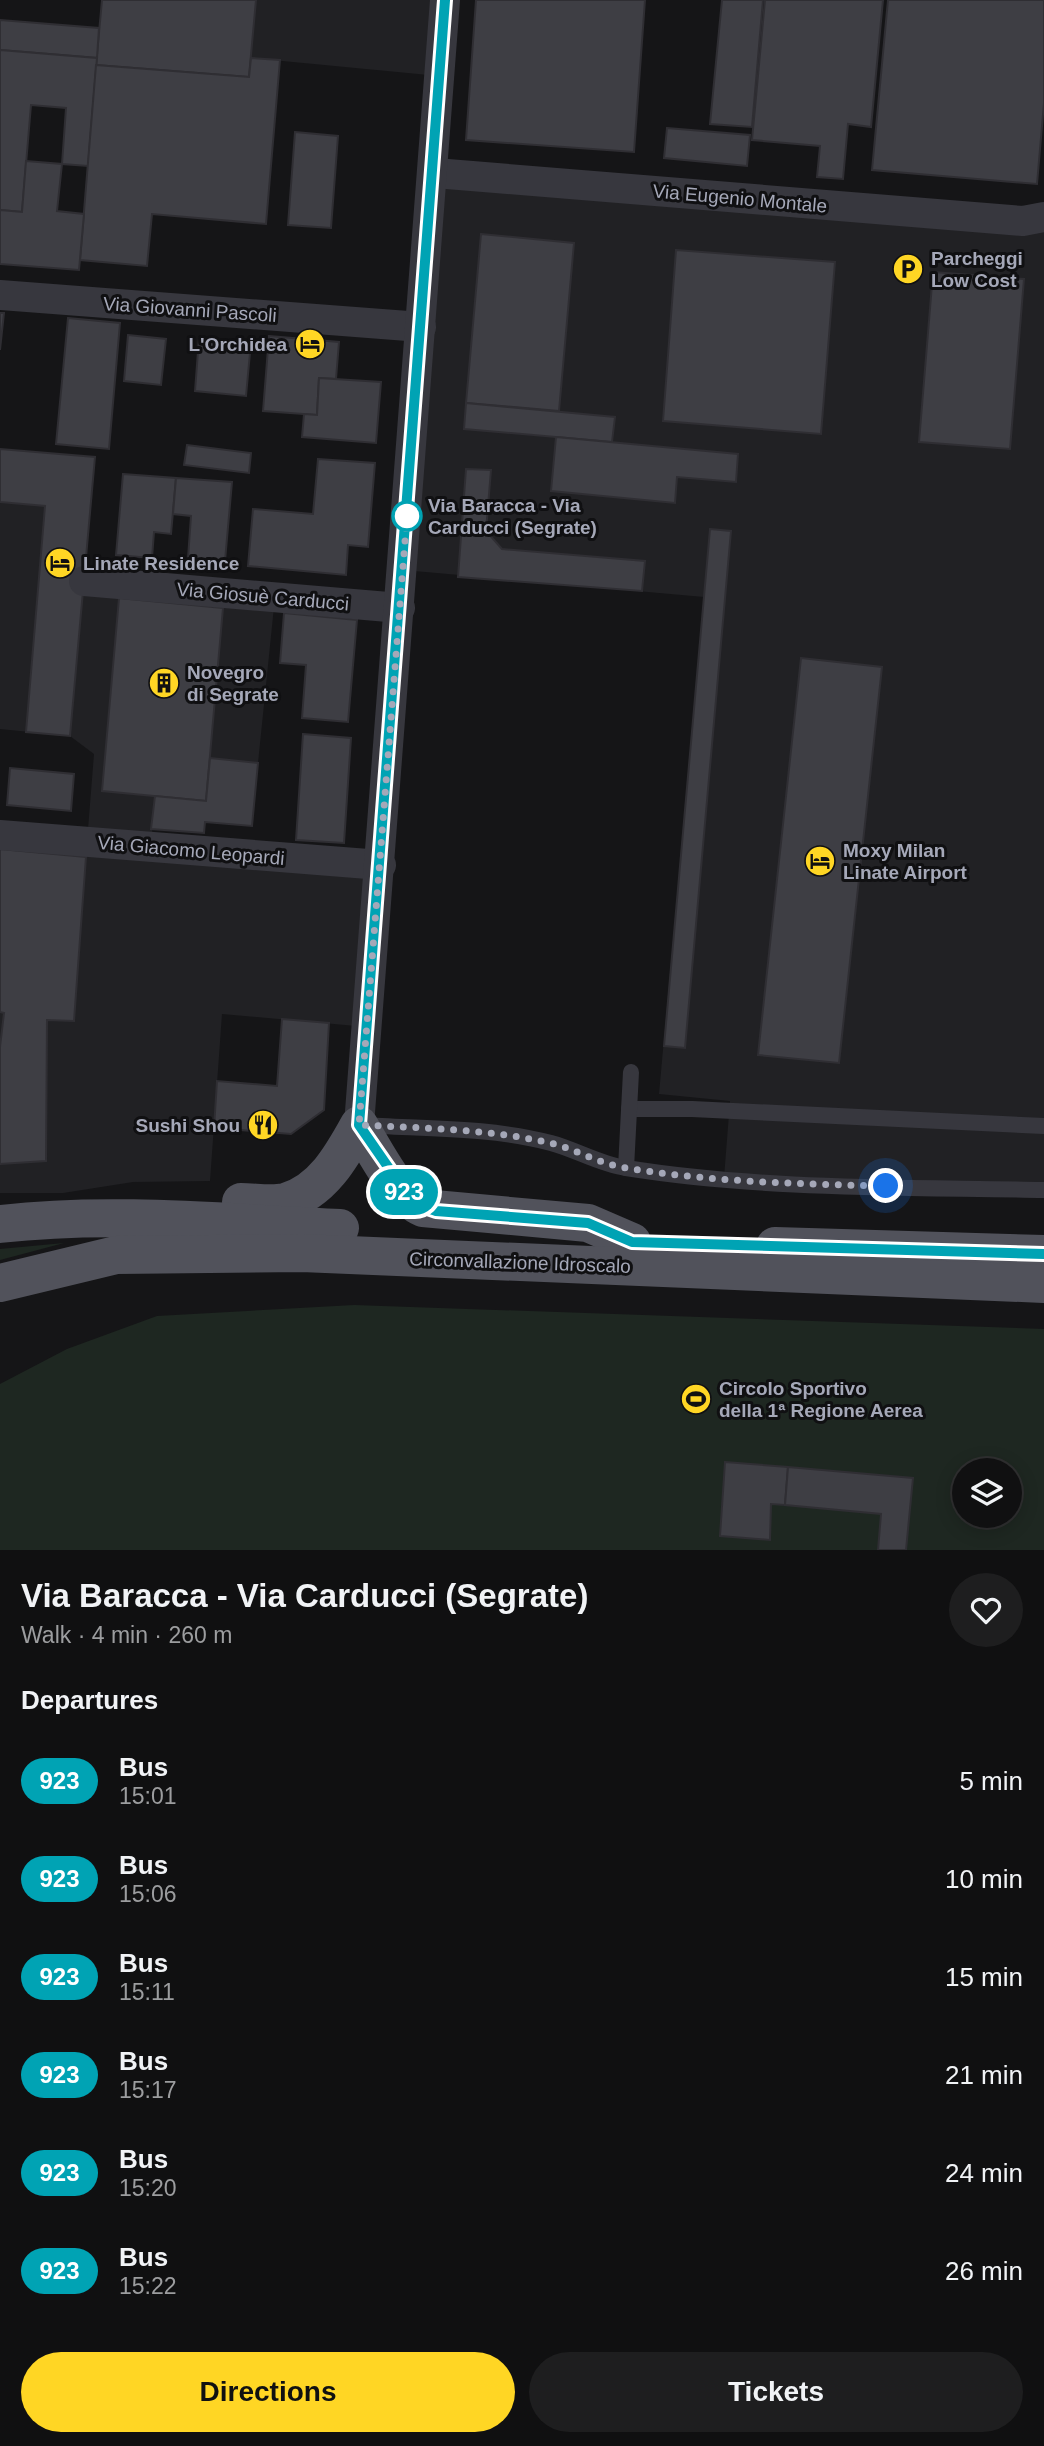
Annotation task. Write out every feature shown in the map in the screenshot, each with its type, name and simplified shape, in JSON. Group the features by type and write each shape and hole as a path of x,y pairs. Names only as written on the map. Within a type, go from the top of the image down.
{"main road":[{"path":"50,1219 137,1201 283,1203 307,1192 338,1163 359,1125 396,1182 413,1203 423,1208 588,1223 632,1242"},
{"name":"Circonvallazione Idroscalo","path":"0,1224 50,1219 127,1219 632,1242 1044,1254"},
{"name":"Circonvallazione Idroscalo","path":"0,1283 116,1255 220,1252 329,1254 1044,1284"}],"street":[{"path":"359,1125 435,173 446,0"},
{"name":"Via Eugenio Montale","path":"435,173 1023,221 1044,217"},
{"name":"Via Giovanni Pascoli","path":"0,295 421,327"},
{"name":"Via Giosuè Carducci","path":"84,581 400,608"},
{"name":"Via Giacomo Leopardi","path":"0,835 381,865"}],"lane":[{"path":"625,1168 631,1072"},
{"path":"629,1109 692,1109 1044,1126"},
{"path":"359,1125 496,1132 553,1144 592,1160 625,1168 808,1184 1044,1190"}],"shaded area":[{"path":"102,0 445,0 439,76 251,58 96,65"},
{"path":"435,173 1044,217 1044,1190 724,1178 730,1101 659,1094 704,597 403,570"},
{"path":"0,449 95,457 84,578 275,597 258,763 210,758 206,801 155,796 151,847 381,865 367,1027 222,1014 210,1181 133,1182 63,1193 0,1193 0,835 87,842 94,754 70,736 0,729"},
{"path":"64,1243 0,1260 0,1249"},
{"name":"Circolo Sportivo della 1ª Regione Aerea","path":"354,1305 1044,1329 1044,1550 0,1550 0,1384 67,1349 157,1316"}],"building":[{"path":"102,0 256,0 249,77 96,65"},
{"path":"476,0 645,0 634,152 466,140"},
{"path":"722,0 763,0 752,127 710,124"},
{"path":"765,0 883,0 871,127 848,124 843,179 817,177 820,146 752,140"},
{"path":"888,0 1044,0 1044,103 1037,184 872,170"},
{"path":"0,20 99,28 97,58 0,50"},
{"path":"0,50 97,58 88,166 62,164 66,108 31,105 22,212 0,210"},
{"path":"251,58 280,60 266,224 152,214 147,266 80,260 96,65 249,77"},
{"path":"667,128 750,135 747,166 664,158"},
{"path":"295,132 338,136 331,228 288,225"},
{"path":"26,161 62,164 57,211 84,214 79,270 0,264 0,210 22,212"},
{"path":"481,234 574,243 559,411 466,403"},
{"path":"676,250 835,262 821,434 663,421"},
{"path":"933,272 1024,279 1010,449 919,442"},
{"path":"0,313 4,313 0,350"},
{"path":"68,318 120,323 109,449 56,444"},
{"path":"128,335 166,339 161,385 124,381"},
{"path":"269,336 339,342 336,379 319,378 317,415 263,411"},
{"path":"199,338 251,342 246,396 195,391"},
{"path":"319,378 381,382 376,443 302,437 304,414 317,415"},
{"path":"466,403 615,417 612,442 464,429"},
{"path":"556,437 738,454 736,482 677,477 675,503 551,491"},
{"path":"187,445 251,453 249,473 184,465"},
{"path":"0,449 95,457 70,736 26,732 45,506 0,502"},
{"path":"318,459 375,463 368,547 348,545 346,575 248,566 253,509 313,514"},
{"path":"466,469 491,470 486,531 502,549 645,561 642,591 458,577"},
{"path":"123,474 176,478 171,534 154,532 152,558 116,555"},
{"path":"176,478 232,482 225,561 188,558 191,516 173,514"},
{"path":"710,529 731,531 685,1048 664,1046"},
{"name":"Novegro di Segrate","path":"119,598 223,608 206,801 102,791"},
{"path":"284,613 357,620 348,722 302,718 306,665 280,663"},
{"name":"Moxy Milan Linate Airport","path":"801,658 882,667 839,1063 758,1055"},
{"path":"303,734 351,738 344,843 296,840"},
{"path":"210,758 258,763 252,826 205,822 204,833 151,829 155,796 206,801"},
{"path":"10,768 74,774 71,811 7,805"},
{"path":"0,849 86,857 74,1021 47,1020 46,1161 0,1164 0,1047 4,1013 0,1012"},
{"path":"282,1019 329,1023 324,1110 291,1134 214,1128 217,1081 277,1086"},
{"path":"725,1462 788,1467 785,1505 771,1504 770,1540 720,1536"},
{"path":"788,1467 913,1478 906,1550 878,1550 881,1514 785,1505"}],"bus line":[{"name":"923","path":"445,0 435,173 359,1125 390,1175 413,1203 436,1211 588,1223 632,1242 1044,1254"}],"place":[{"name":"Parcheggi Low Cost","path":"908,269"},
{"name":"L'Orchidea","path":"310,344"},
{"name":"Via Baracca - Via Carducci (Segrate)","path":"407,516"},
{"name":"Linate Residence","path":"60,563"},
{"name":"Novegro di Segrate","path":"164,683"},
{"name":"Moxy Milan Linate Airport","path":"820,861"},
{"name":"Sushi Shou","path":"263,1125"},
{"name":"Circolo Sportivo della 1ª Regione Aerea","path":"696,1399"}],"route":[{"path":"407,516 359,1125 496,1132 553,1144 592,1160 625,1168 808,1184 886,1186"}]}
